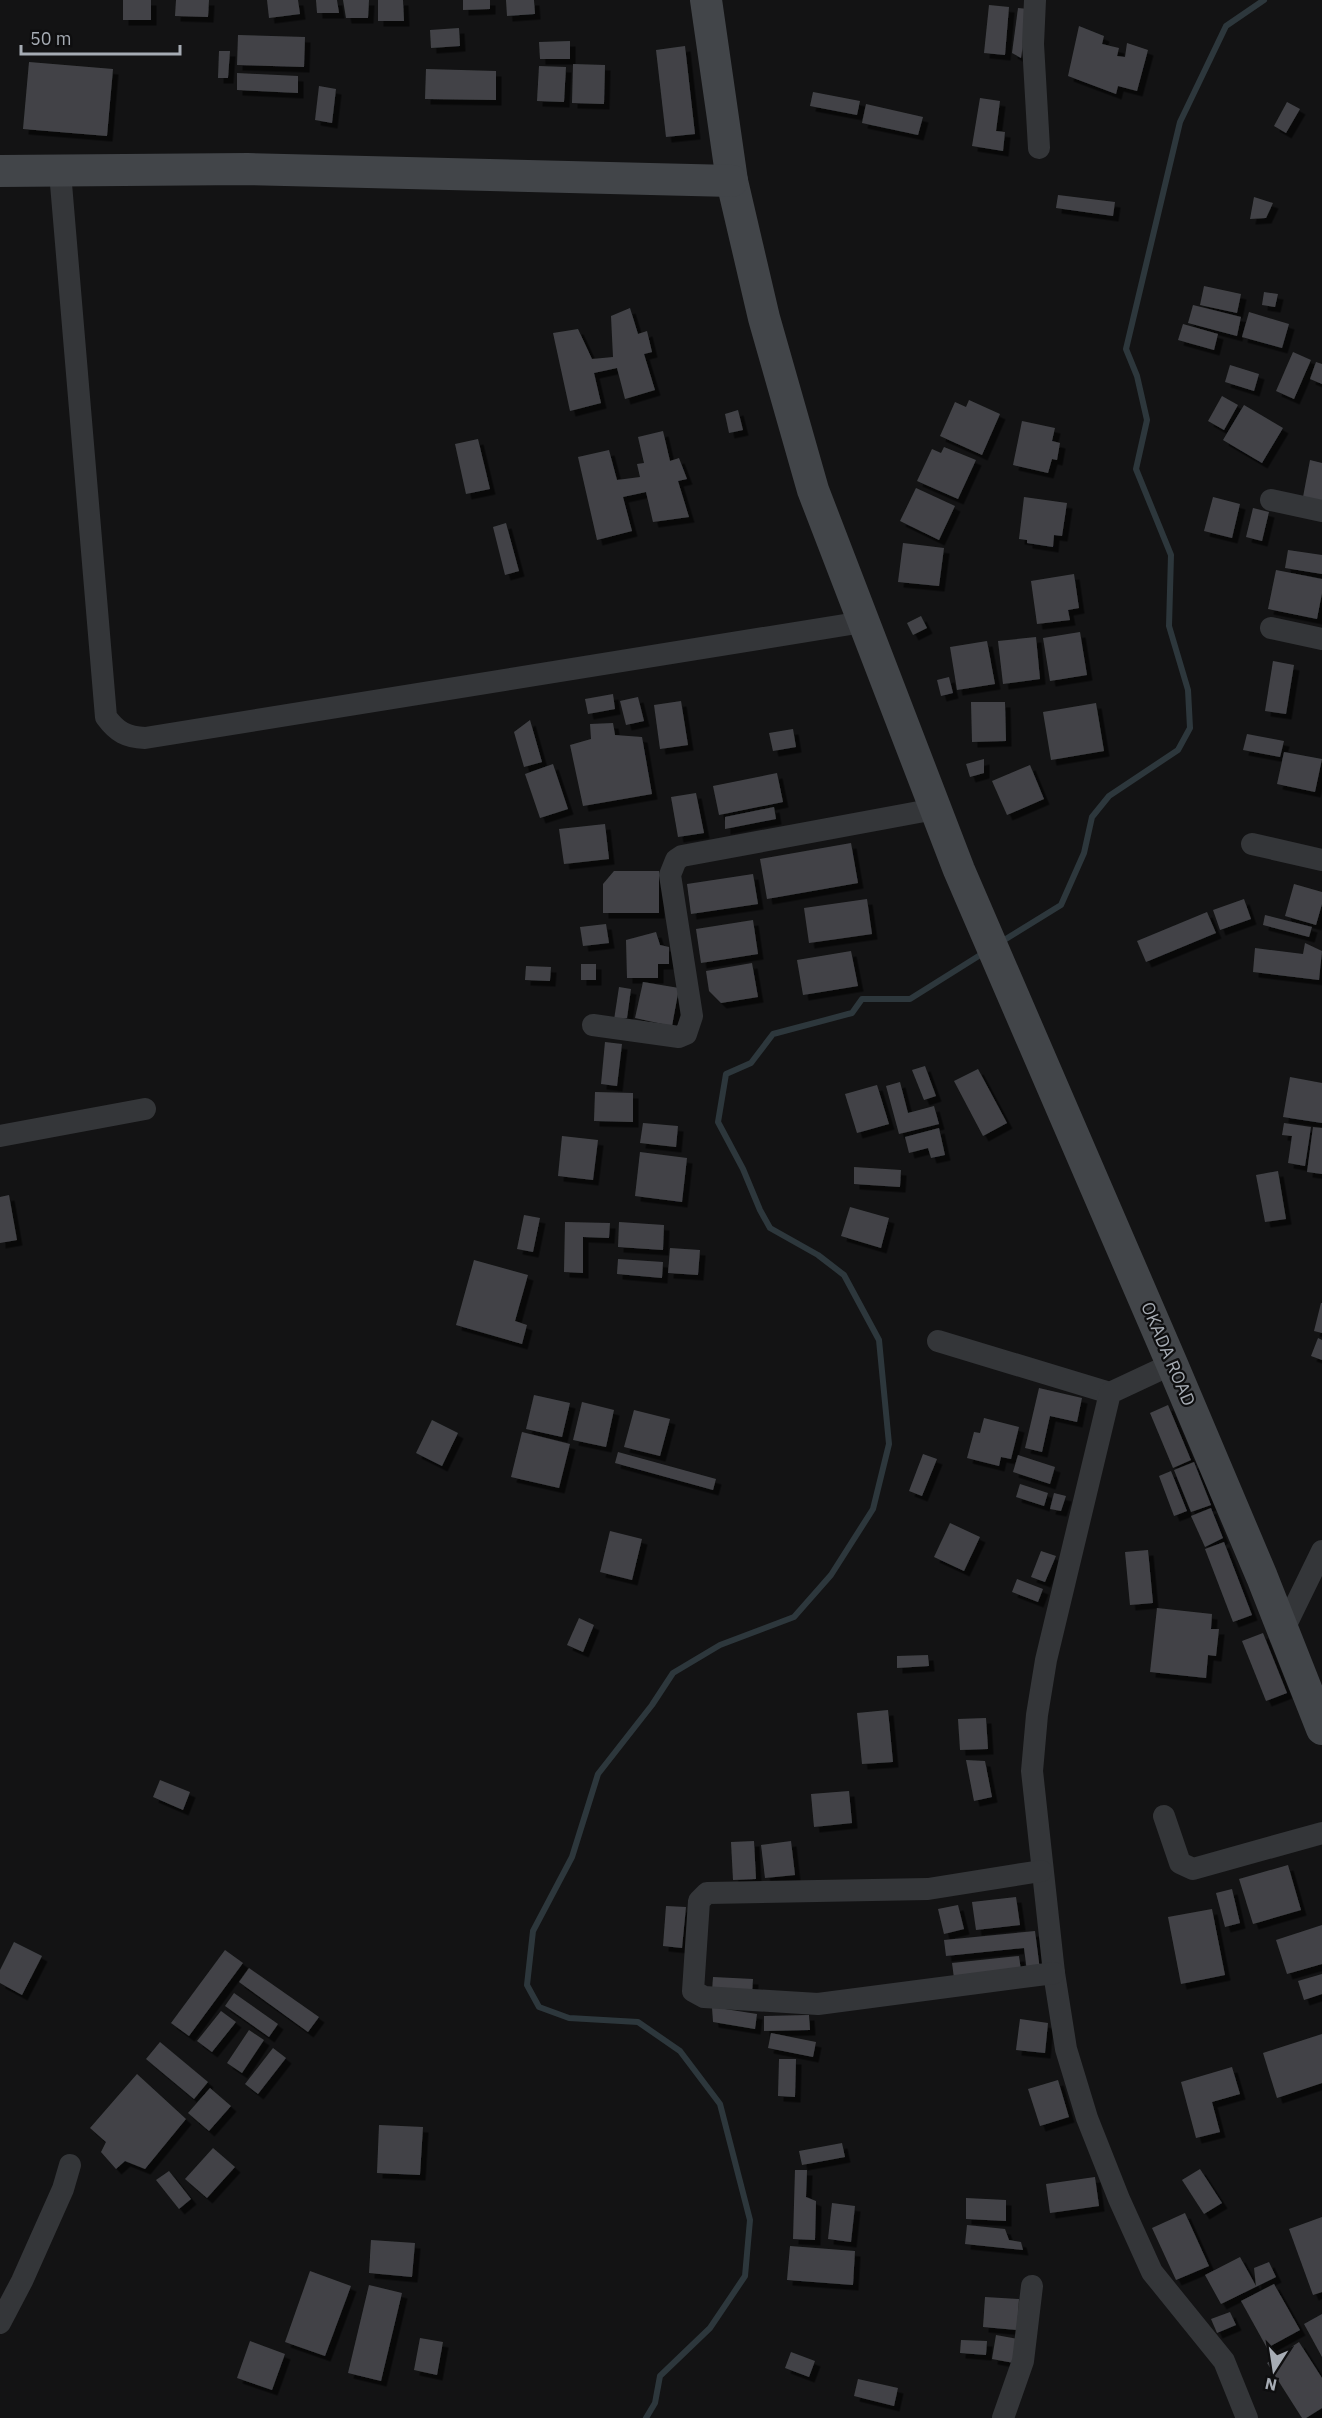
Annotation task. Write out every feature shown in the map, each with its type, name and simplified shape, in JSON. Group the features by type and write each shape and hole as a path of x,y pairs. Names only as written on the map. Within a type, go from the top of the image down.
{"street":[{"name":"OKADA ROAD","path":"705,0 732,181 788,408 813,490 862,622 981,922 1172,1364 1320,1719"},
{"path":"1035,0 1033,44 1039,148"},
{"path":"0,171 248,170 732,181"},
{"path":"60,172 106,717 116,730 130,737 145,738 862,622"},
{"path":"1271,500 1322,511"},
{"path":"1271,628 1322,639"},
{"path":"593,1026 679,1037 686,1034 692,1016 670,875 676,860 681,856 935,809"},
{"path":"1252,844 1322,860"},
{"path":"0,1136 145,1109"},
{"path":"938,1341 1110,1393 1172,1364"},
{"path":"1110,1393 1046,1660 1037,1715 1032,1771 1041,1871 1054,1973 1066,2049 1087,2118 1119,2199 1152,2272 1224,2361 1247,2418"},
{"path":"1282,1631 1322,1551"},
{"path":"1164,1816 1180,1863 1193,1869 1322,1833"},
{"path":"1041,1871 928,1889 706,1893 699,1900 693,1991 704,1997 818,2004 1054,1973"},
{"path":"0,2323 22,2281 63,2189 70,2165"},
{"path":"1003,2418 1023,2361 1032,2286"}],"building":[{"path":"123,0 151,0 151,20 123,20"},
{"path":"176,0 209,0 208,17 175,16"},
{"path":"267,0 298,0 300,14 269,18"},
{"path":"316,0 337,0 339,13 317,13"},
{"path":"343,0 369,0 368,18 346,18"},
{"path":"378,0 403,0 404,21 378,21"},
{"path":"463,0 490,0 490,9 463,10"},
{"path":"506,0 534,0 535,14 507,16"},
{"path":"989,5 1009,7 1005,55 984,53"},
{"path":"1018,8 1028,9 1021,58 1012,53"},
{"path":"1079,26 1104,36 1102,44 1119,48 1117,56 1125,57 1127,43 1148,50 1137,91 1118,86 1116,94 1068,76"},
{"path":"459,28 460,46 431,48 430,30"},
{"path":"238,35 305,37 304,67 237,65"},
{"path":"570,41 570,59 540,59 539,42"},
{"path":"685,46 695,134 666,137 656,50"},
{"path":"219,51 230,51 228,78 218,78"},
{"path":"29,62 113,69 107,136 23,129"},
{"path":"573,64 605,65 604,104 572,103"},
{"path":"539,66 566,67 564,102 537,101"},
{"path":"426,69 496,71 496,100 425,99"},
{"path":"237,73 298,76 298,93 237,90"},
{"path":"319,86 336,89 332,123 315,120"},
{"path":"813,92 860,101 857,115 810,106"},
{"path":"980,98 1000,101 996,131 1005,132 1003,151 972,146"},
{"path":"1287,102 1300,109 1286,133 1274,126"},
{"path":"866,104 923,117 918,135 862,123"},
{"path":"1058,195 1115,202 1113,216 1056,208"},
{"path":"1254,197 1273,203 1266,218 1250,219"},
{"path":"1204,286 1241,294 1237,313 1200,305"},
{"path":"1264,292 1278,294 1275,307 1262,305"},
{"path":"1193,305 1241,317 1237,336 1188,323"},
{"path":"630,308 638,334 647,331 652,352 644,354 655,390 625,399 617,368 594,373 601,403 570,411 553,333 578,329 592,359 613,357 611,316"},
{"path":"1249,312 1289,324 1282,348 1242,337"},
{"path":"1183,324 1218,334 1214,350 1178,340"},
{"path":"1293,352 1311,360 1294,399 1276,391"},
{"path":"1316,362 1322,364 1322,384 1310,379"},
{"path":"1230,365 1259,374 1254,391 1225,382"},
{"path":"1222,396 1238,405 1224,430 1208,421"},
{"path":"969,400 1000,414 982,455 940,436 955,402 966,407"},
{"path":"1244,405 1283,428 1262,463 1223,440"},
{"path":"738,410 743,430 729,433 725,414"},
{"path":"1022,421 1055,428 1052,441 1060,443 1057,460 1052,459 1048,473 1013,465"},
{"path":"663,431 670,461 679,458 687,479 678,481 689,517 653,522 646,492 623,497 632,531 597,540 578,457 609,450 617,480 640,477 637,464 644,463 638,437"},
{"path":"478,439 490,489 466,494 455,444"},
{"path":"944,447 976,460 958,499 917,481 932,449 941,453"},
{"path":"1310,460 1322,463 1322,501 1303,497"},
{"path":"916,488 955,506 939,540 900,521"},
{"path":"1024,497 1067,503 1062,536 1054,535 1053,547 1027,543 1027,540 1019,539"},
{"path":"1213,497 1240,504 1232,538 1204,531"},
{"path":"1253,508 1269,512 1262,541 1246,537"},
{"path":"506,523 519,571 505,575 493,527"},
{"path":"903,543 944,548 939,586 898,582"},
{"path":"1288,550 1322,555 1322,574 1285,568"},
{"path":"1276,570 1322,579 1317,619 1268,609"},
{"path":"1074,574 1079,608 1068,610 1070,620 1037,624 1031,581"},
{"path":"921,616 927,628 913,635 907,623"},
{"path":"1080,632 1087,675 1050,681 1043,638"},
{"path":"1036,637 1040,679 1003,684 998,641"},
{"path":"987,641 995,684 957,690 950,647"},
{"path":"1273,661 1294,665 1286,714 1265,711"},
{"path":"949,677 953,693 941,696 937,680"},
{"path":"613,694 615,709 588,714 585,699"},
{"path":"638,697 644,721 626,725 620,701"},
{"path":"681,701 688,745 660,749 654,705"},
{"path":"971,702 1005,702 1006,741 972,742"},
{"path":"1096,703 1104,751 1051,760 1043,712"},
{"path":"530,720 542,762 524,767 514,732"},
{"path":"613,723 615,735 642,737 652,794 583,806 570,745 591,739 590,724"},
{"path":"793,729 796,747 773,751 769,733"},
{"path":"1247,734 1284,741 1280,757 1243,750"},
{"path":"1284,752 1322,759 1315,792 1277,784"},
{"path":"984,759 984,773 970,777 966,764"},
{"path":"553,764 568,809 540,818 525,774"},
{"path":"1030,765 1044,799 1007,815 992,781"},
{"path":"777,773 783,802 719,815 713,786"},
{"path":"696,793 704,833 678,837 671,797"},
{"path":"774,807 776,819 725,829 725,817"},
{"path":"605,824 609,859 564,864 559,829"},
{"path":"851,843 858,883 767,899 760,859"},
{"path":"614,871 659,871 659,913 603,913 603,884"},
{"path":"753,874 758,904 691,914 687,884"},
{"path":"1294,884 1322,892 1322,904 1316,925 1285,916"},
{"path":"867,899 872,934 809,943 804,908"},
{"path":"1244,899 1251,919 1220,930 1213,910"},
{"path":"1207,912 1216,933 1146,962 1137,941"},
{"path":"1265,915 1312,927 1309,937 1263,925"},
{"path":"753,920 758,954 701,963 696,929"},
{"path":"606,924 609,943 583,946 580,927"},
{"path":"656,932 660,945 669,947 669,964 658,964 658,978 627,978 626,940"},
{"path":"1305,943 1322,951 1319,980 1253,972 1255,948 1303,954"},
{"path":"851,951 858,986 803,995 797,960"},
{"path":"752,963 758,997 721,1003 709,991 706,971"},
{"path":"581,964 596,964 596,980 581,980"},
{"path":"526,966 551,967 550,981 525,980"},
{"path":"643,982 679,988 672,1026 635,1018"},
{"path":"619,987 631,989 627,1018 614,1020"},
{"path":"605,1042 622,1044 617,1086 601,1084"},
{"path":"925,1066 936,1096 924,1100 912,1070"},
{"path":"978,1069 1007,1123 983,1136 954,1081"},
{"path":"1290,1077 1322,1083 1322,1123 1283,1117"},
{"path":"900,1082 908,1113 934,1106 939,1124 899,1134 886,1086"},
{"path":"877,1085 889,1124 857,1133 845,1094"},
{"path":"595,1092 633,1093 633,1122 594,1121"},
{"path":"643,1123 678,1126 676,1147 640,1143"},
{"path":"1284,1123 1311,1127 1305,1166 1288,1163 1292,1136 1282,1135"},
{"path":"1313,1127 1322,1128 1322,1174 1307,1172"},
{"path":"939,1128 945,1155 931,1158 928,1148 909,1153 905,1137"},
{"path":"562,1136 598,1140 593,1180 558,1176"},
{"path":"640,1152 687,1158 682,1202 635,1196"},
{"path":"854,1167 901,1170 900,1187 854,1184"},
{"path":"1278,1171 1286,1219 1265,1222 1256,1175"},
{"path":"9,1195 17,1240 0,1243 0,1197"},
{"path":"850,1207 889,1218 881,1248 841,1236"},
{"path":"524,1215 540,1218 533,1252 517,1249"},
{"path":"565,1222 610,1223 609,1238 583,1237 583,1273 564,1272"},
{"path":"619,1222 664,1225 663,1250 618,1247"},
{"path":"670,1248 700,1250 698,1275 668,1273"},
{"path":"618,1259 663,1262 662,1278 617,1274"},
{"path":"474,1260 528,1275 515,1321 527,1325 522,1344 456,1325"},
{"path":"1322,1303 1322,1333 1314,1331"},
{"path":"1318,1338 1322,1340 1322,1360 1311,1356"},
{"path":"1039,1388 1082,1398 1077,1422 1050,1416 1042,1452 1025,1448"},
{"path":"534,1395 570,1403 562,1437 526,1429"},
{"path":"582,1402 614,1410 606,1447 573,1440"},
{"path":"1168,1405 1191,1460 1173,1468 1150,1413"},
{"path":"634,1410 670,1419 660,1456 624,1447"},
{"path":"984,1418 1019,1427 1011,1459 1001,1457 999,1466 967,1458 974,1432 980,1433"},
{"path":"432,1420 458,1433 442,1466 416,1453"},
{"path":"522,1432 570,1444 559,1488 511,1477"},
{"path":"618,1452 716,1479 713,1490 615,1463"},
{"path":"923,1454 937,1459 922,1496 909,1491"},
{"path":"1018,1455 1055,1467 1050,1484 1013,1472"},
{"path":"1194,1462 1211,1505 1191,1512 1174,1470"},
{"path":"1171,1471 1187,1511 1174,1516 1159,1476"},
{"path":"1020,1484 1048,1493 1044,1506 1016,1497"},
{"path":"1054,1493 1066,1496 1061,1511 1050,1509"},
{"path":"1211,1508 1223,1538 1205,1547 1191,1516"},
{"path":"950,1523 980,1537 964,1571 934,1557"},
{"path":"610,1531 642,1539 632,1580 600,1572"},
{"path":"1224,1542 1252,1615 1233,1622 1205,1549"},
{"path":"1148,1550 1153,1603 1130,1605 1125,1552"},
{"path":"1041,1551 1056,1556 1045,1582 1031,1577"},
{"path":"1017,1579 1043,1589 1038,1602 1012,1592"},
{"path":"1157,1608 1212,1614 1211,1629 1219,1629 1216,1656 1208,1655 1206,1678 1150,1672"},
{"path":"579,1618 594,1625 583,1652 567,1645"},
{"path":"1263,1633 1287,1693 1266,1701 1242,1641"},
{"path":"928,1655 929,1666 897,1668 897,1656"},
{"path":"888,1710 893,1762 862,1764 857,1713"},
{"path":"986,1718 988,1749 960,1750 958,1719"},
{"path":"966,1760 985,1761 992,1797 974,1801"},
{"path":"160,1780 190,1792 183,1810 153,1797"},
{"path":"849,1791 852,1823 814,1827 811,1794"},
{"path":"754,1841 756,1879 733,1880 731,1842"},
{"path":"791,1841 795,1875 765,1878 761,1845"},
{"path":"1288,1865 1301,1910 1253,1924 1239,1879"},
{"path":"1232,1889 1240,1923 1225,1927 1216,1893"},
{"path":"1016,1897 1020,1925 976,1930 972,1902"},
{"path":"958,1905 964,1929 944,1934 938,1909"},
{"path":"666,1906 686,1907 682,1948 663,1946"},
{"path":"1212,1909 1225,1975 1181,1984 1168,1917"},
{"path":"1322,1925 1322,1964 1287,1974 1276,1940"},
{"path":"1035,1931 1040,1970 1027,1972 1024,1948 946,1956 944,1940"},
{"path":"14,1942 42,1956 22,1995 0,1983 0,1970"},
{"path":"225,1950 243,1963 189,2036 171,2023"},
{"path":"1019,1956 1021,1971 954,1978 952,1963"},
{"path":"249,1968 319,2017 308,2032 239,1982"},
{"path":"1322,1974 1322,1994 1304,2000 1298,1981"},
{"path":"713,1977 753,1979 752,1993 712,1991"},
{"path":"234,1993 278,2024 269,2037 225,2006"},
{"path":"712,2007 757,2014 755,2029 713,2022"},
{"path":"221,2011 236,2022 212,2052 197,2041"},
{"path":"809,2015 810,2030 764,2031 764,2016"},
{"path":"1020,2019 1048,2023 1045,2053 1016,2050"},
{"path":"249,2030 264,2040 242,2073 227,2063"},
{"path":"771,2033 816,2042 813,2057 768,2048"},
{"path":"1322,2034 1322,2083 1277,2098 1263,2053"},
{"path":"160,2042 208,2082 194,2099 146,2059"},
{"path":"273,2048 286,2058 258,2094 245,2084"},
{"path":"779,2059 796,2059 795,2097 778,2096"},
{"path":"1232,2067 1240,2094 1212,2102 1220,2132 1196,2138 1181,2082"},
{"path":"137,2074 186,2119 145,2169 125,2161 116,2169 101,2152 106,2142 90,2128"},
{"path":"1058,2080 1069,2117 1040,2126 1028,2089"},
{"path":"210,2088 231,2106 209,2131 188,2113"},
{"path":"379,2125 423,2127 420,2175 377,2173"},
{"path":"842,2143 845,2157 802,2165 799,2151"},
{"path":"213,2148 235,2167 207,2198 185,2179"},
{"path":"1200,2169 1222,2203 1204,2214 1182,2180"},
{"path":"795,2170 807,2170 806,2197 816,2201 815,2240 793,2239"},
{"path":"169,2171 191,2199 179,2209 156,2180"},
{"path":"1095,2177 1099,2206 1050,2213 1046,2184"},
{"path":"966,2198 1006,2200 1006,2221 966,2219"},
{"path":"832,2203 855,2206 851,2242 828,2239"},
{"path":"1185,2213 1209,2266 1176,2280 1152,2228"},
{"path":"1322,2217 1322,2292 1313,2295 1289,2229"},
{"path":"967,2225 1005,2229 1009,2240 1021,2242 1023,2250 965,2244"},
{"path":"371,2240 415,2243 412,2277 369,2273"},
{"path":"790,2246 855,2251 853,2285 787,2280"},
{"path":"1240,2257 1256,2286 1254,2268 1269,2262 1276,2277 1221,2304 1205,2275"},
{"path":"310,2271 351,2286 325,2356 285,2342"},
{"path":"1274,2284 1300,2330 1267,2348 1241,2301"},
{"path":"369,2285 402,2293 381,2381 348,2373"},
{"path":"985,2297 1019,2299 1017,2330 983,2327"},
{"path":"1230,2312 1236,2325 1217,2333 1211,2319"},
{"path":"1322,2314 1322,2357 1304,2324"},
{"path":"996,2335 1018,2339 1014,2363 992,2359"},
{"path":"420,2338 443,2342 437,2375 414,2370"},
{"path":"961,2340 987,2341 986,2355 960,2353"},
{"path":"250,2341 285,2354 272,2390 237,2378"},
{"path":"1299,2342 1322,2378 1322,2408 1306,2418 1302,2418 1267,2363"},
{"path":"791,2352 815,2361 809,2377 785,2368"},
{"path":"858,2379 898,2388 894,2406 854,2396"}],"waterway":[{"path":"1001,942 1061,905 1084,853 1092,817 1109,796 1178,750 1190,728 1188,690 1169,626 1171,555 1136,469 1147,420 1137,376 1126,349 1180,122 1226,26 1264,0"},
{"path":"646,2418 655,2403 660,2376 710,2328 745,2276 750,2220 720,2104 680,2051 638,2022 569,2018 539,2007 527,1985 533,1931 572,1857 598,1774 652,1705 673,1673 720,1645 794,1617 831,1575 873,1509 889,1444 879,1340 844,1275 818,1255 770,1228 718,1122 726,1074 751,1063 773,1034 852,1013 862,999 910,999 985,952"}]}
